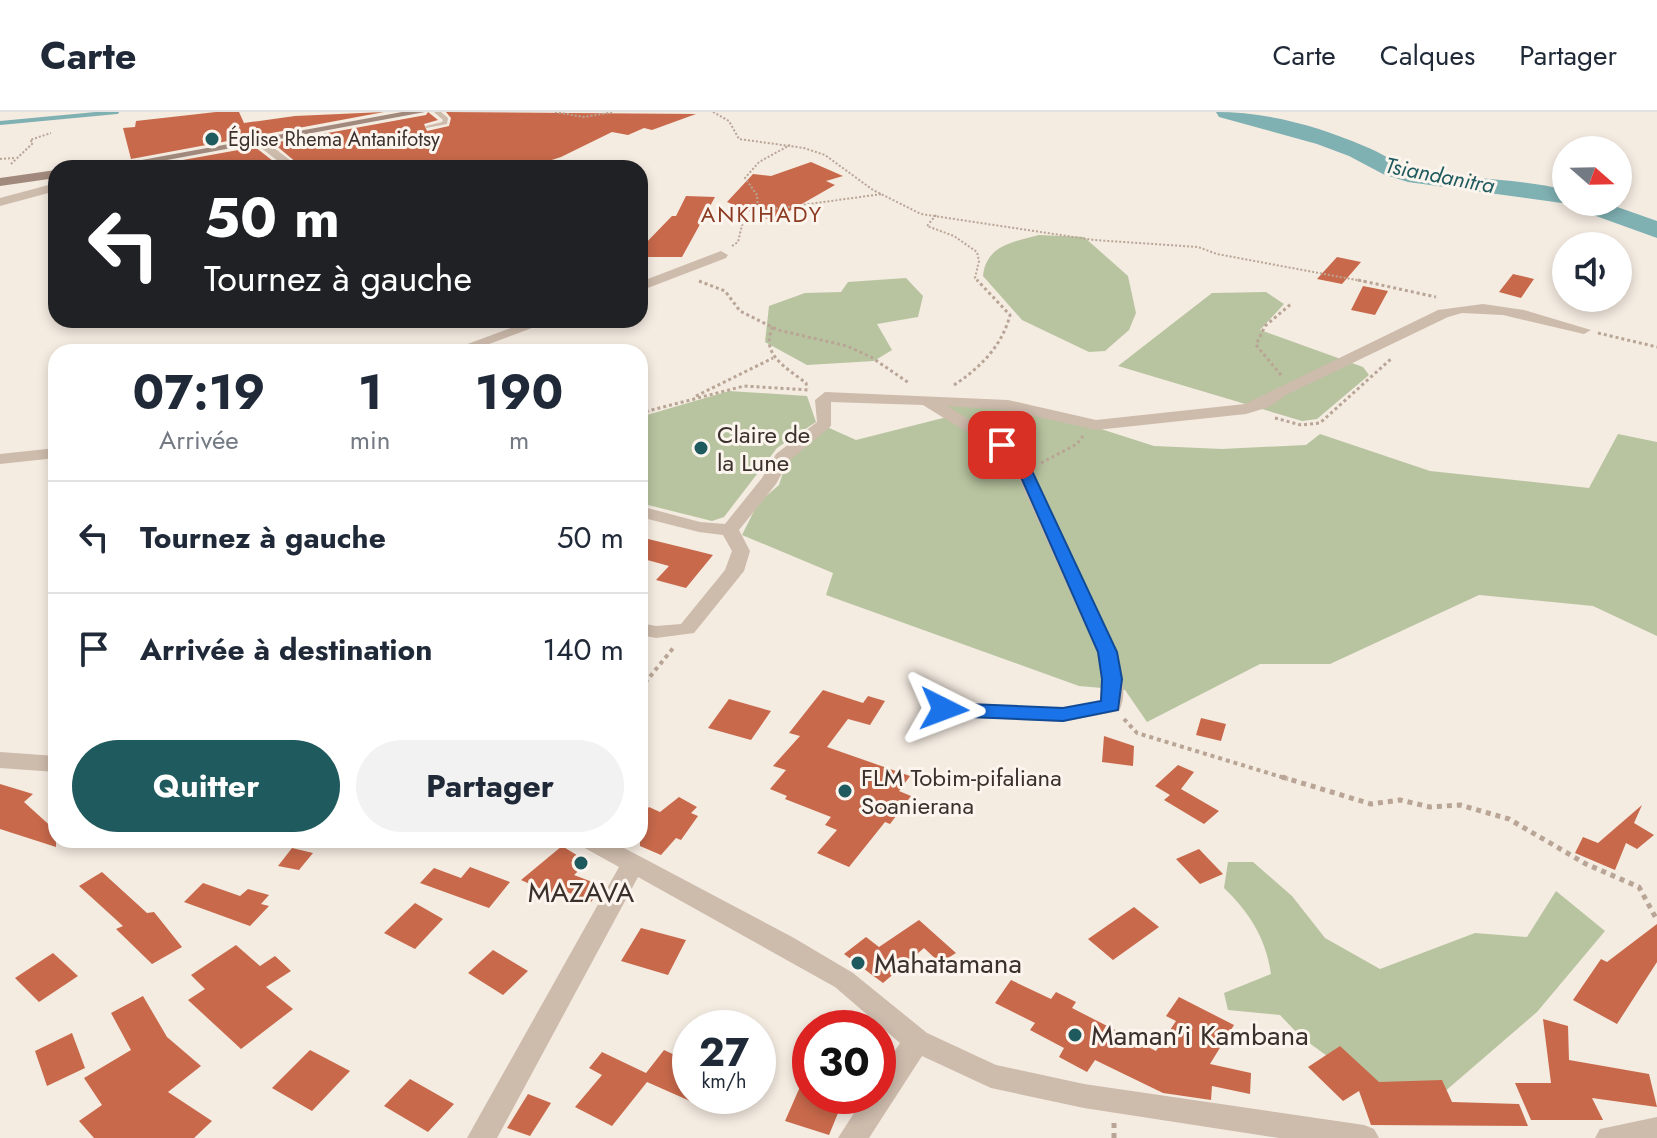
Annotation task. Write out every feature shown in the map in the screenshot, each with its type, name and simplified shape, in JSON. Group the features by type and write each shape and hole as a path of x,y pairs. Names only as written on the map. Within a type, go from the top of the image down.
{"street":[{"path":"161,160 420,112"},
{"path":"260,142 284,160"},
{"path":"0,182 48,175"},
{"path":"0,202 48,189"},
{"path":"648,284 721,255"},
{"path":"730,530 770,480 782,458 825,423 823,400 831,395 1008,405 1096,425 1246,409 1263,404 1280,392 1425,322 1443,310 1474,306 1584,330"},
{"path":"477,344 523,328"},
{"path":"925,400 1017,456 1107,652 1112,679 1111,706 1063,715 944,709"},
{"path":"0,459 48,454"},
{"path":"648,513 699,527 730,530"},
{"path":"648,630 687,629 734,571 741,551 730,530"},
{"path":"0,760 48,763"},
{"path":"604,848 844,980 917,1041 991,1076 1073,1094 1364,1138"},
{"path":"482,1138 633,864"},
{"path":"853,1138 917,1041"},
{"path":"1610,1138 1657,1130"}],"lane":[{"path":"428,127 445,123 446,119 437,112"}],"path":[{"path":"555,112 584,117 614,112"},
{"path":"713,112 729,121 739,139 792,144 844,165 862,183 901,206 936,215 1094,240 1198,247 1217,254 1390,286 1474,306"},
{"path":"22,179 10,163 33,143 30,140 51,133"},
{"path":"758,211 757,195 745,178 751,168 768,155 792,144"},
{"path":"0,159 17,158"},
{"path":"721,255 738,242 742,225 758,211 884,194"},
{"path":"674,274 725,291 740,311 773,327 833,342 871,357 918,389 925,400 967,377 999,342 1009,326 1010,315 975,278 979,261 977,252 954,236 927,226 936,215"},
{"path":"1280,392 1283,380 1278,369 1256,345 1259,334 1269,321 1291,304"},
{"path":"1246,409 1301,425 1320,423 1401,350 1425,322"},
{"path":"773,327 768,337 773,358 806,383 807,389"},
{"path":"1584,330 1657,347"},
{"path":"682,402 773,358"},
{"path":"648,411 744,386 807,389 831,395"},
{"path":"1028,477 1047,458 1077,444 1096,425"},
{"path":"648,679 687,629"},
{"path":"1111,706 1137,733 1371,804 1400,800 1430,807 1460,805 1509,819 1586,864 1639,887 1657,920"}],"green space":[{"path":"1039,235 1084,237 1128,276 1136,313 1129,330 1105,351 1089,352 1022,320 983,276 985,266 995,251"},
{"path":"906,278 923,296 918,317 877,324 892,350 874,361 807,365 765,342 769,306 805,293 841,292 848,282"},
{"path":"1266,292 1284,304 1260,330 1363,367 1369,375 1317,419 1302,421 1118,366 1212,293"},
{"name":"Claire de la Lune","path":"729,391 807,396 816,422 777,448 724,517 712,521 648,505 648,415"},
{"path":"933,401 987,405 1076,421 1154,446 1222,449 1306,445 1320,434 1430,471 1589,488 1618,434 1657,442 1657,636 1593,606 1479,595 1330,664 1260,664 1147,722 1125,690 1079,686 826,595 833,573 742,535 758,503 779,485 786,463 827,427 856,440 951,416"},
{"path":"1228,862 1253,862 1292,896 1325,938 1380,969 1475,933 1527,937 1556,891 1605,931 1537,1012 1443,1093 1367,1085 1301,1037 1280,1015 1228,1010 1224,993 1271,974 1255,926 1224,888"}],"building":[{"path":"239,112 244,123 295,116 384,112 131,159 123,128 135,127 136,121"},
{"path":"428,112 438,120 424,124 427,131 449,126 451,118 446,112 696,114 652,130 644,128 628,135 612,132 552,160 293,160 273,143 426,115"},
{"path":"255,147 272,160 183,160"},
{"path":"811,162 843,176 826,181 835,185 772,221 727,202 753,174 771,176"},
{"path":"686,196 715,197 682,257 648,257 648,241 672,216 676,216"},
{"path":"1337,257 1361,262 1342,284 1317,279"},
{"path":"1513,274 1534,279 1521,298 1499,292"},
{"path":"1363,286 1388,291 1375,315 1351,310"},
{"path":"648,539 713,555 686,588 656,580 669,566 648,560"},
{"path":"823,690 863,703 868,696 885,701 870,725 848,719 827,747 910,776 899,791 911,796 890,824 885,822 849,867 817,853 837,830 825,825 831,817 785,799 787,796 770,789 786,770 773,766 800,736 789,733"},
{"path":"729,699 771,711 751,740 708,728"},
{"path":"1201,718 1226,724 1221,741 1196,735"},
{"path":"1104,736 1134,746 1133,766 1102,762"},
{"path":"1178,765 1194,772 1181,789 1219,811 1204,824 1164,800 1170,795 1155,786"},
{"path":"0,784 33,794 24,802 48,824 48,844 0,829"},
{"path":"679,797 697,807 691,813 698,816 681,840 676,838 661,855 645,848 648,848 648,808 660,812"},
{"path":"1642,805 1634,823 1654,835 1637,849 1626,843 1615,870 1575,853 1583,837 1598,843"},
{"path":"292,848 313,853 299,870 278,866"},
{"path":"560,848 565,848 588,862 574,875 603,886 591,902 562,890 557,896 521,880"},
{"path":"1199,849 1223,874 1200,884 1176,859"},
{"path":"470,867 510,882 489,908 420,883 434,868 461,878"},
{"path":"102,872 147,913 154,912 182,947 152,964 116,929 123,926 79,886"},
{"path":"203,883 240,896 248,889 269,895 261,904 269,906 250,926 184,902"},
{"path":"415,903 443,919 415,949 384,933"},
{"path":"1134,907 1159,927 1113,960 1088,939"},
{"path":"919,920 956,953 940,963 924,948 883,983 844,954 866,937 879,947"},
{"path":"1657,924 1657,962 1617,1024 1573,1000 1601,959 1607,962"},
{"path":"641,928 686,940 668,975 621,961"},
{"path":"236,945 260,966 275,956 291,971 266,987 293,1009 241,1049 188,1000 205,989 191,975"},
{"path":"493,950 528,971 503,995 468,973"},
{"path":"53,953 78,976 39,1002 15,978"},
{"path":"1011,980 1051,999 1056,992 1076,1002 1072,1008 1156,1051 1176,1021 1166,1016 1179,997 1234,1025 1210,1064 1251,1073 1250,1094 1212,1086 1211,1100 1163,1093 1095,1060 1087,1072 1059,1057 1064,1048 1030,1030 1035,1023 995,1003"},
{"path":"143,996 167,1037 201,1066 168,1092 212,1121 194,1138 94,1138 79,1121 102,1105 84,1078 131,1050 111,1013"},
{"path":"1543,1019 1568,1026 1569,1060 1649,1074 1657,1107 1592,1098 1603,1120 1531,1120 1515,1083 1551,1083"},
{"path":"72,1033 85,1068 47,1086 35,1051"},
{"path":"1340,1046 1379,1082 1442,1080 1452,1102 1519,1104 1528,1126 1371,1125 1359,1091 1343,1101 1308,1067"},
{"path":"310,1050 350,1071 312,1111 272,1088"},
{"path":"664,1050 672,1054 672,1093 647,1082 612,1126 575,1107 602,1075 589,1068 602,1052 646,1073"},
{"path":"410,1079 454,1104 428,1132 384,1106"},
{"path":"528,1094 551,1103 530,1136 507,1128"},
{"path":"792,1105 792,1114 838,1114 829,1135 785,1121"}],"waterway":[{"path":"0,123 117,112"},
{"name":"Tsiandanitra","path":"1227,112 1325,139 1416,177 1552,193"},
{"name":"Tsiandanitra","path":"1618,216 1657,230"}],"place":[{"name":"Église Rhema Antanifotsy","path":"212,139"},
{"name":"Claire de la Lune","path":"701,448"},
{"name":"FLM Tobim-pifaliana Soanierana","path":"845,791"},
{"name":"MAZAVA","path":"581,863"},
{"name":"Mahatamana","path":"858,963"},
{"name":"Maman'i Kambana","path":"1075,1035"}],"district":[{"name":"ANKIHADY","path":"762,214"}],"route":[{"path":"944,709 1063,715 1111,706 1112,679 1107,652 1028,477 1017,456 1002,445"}]}
